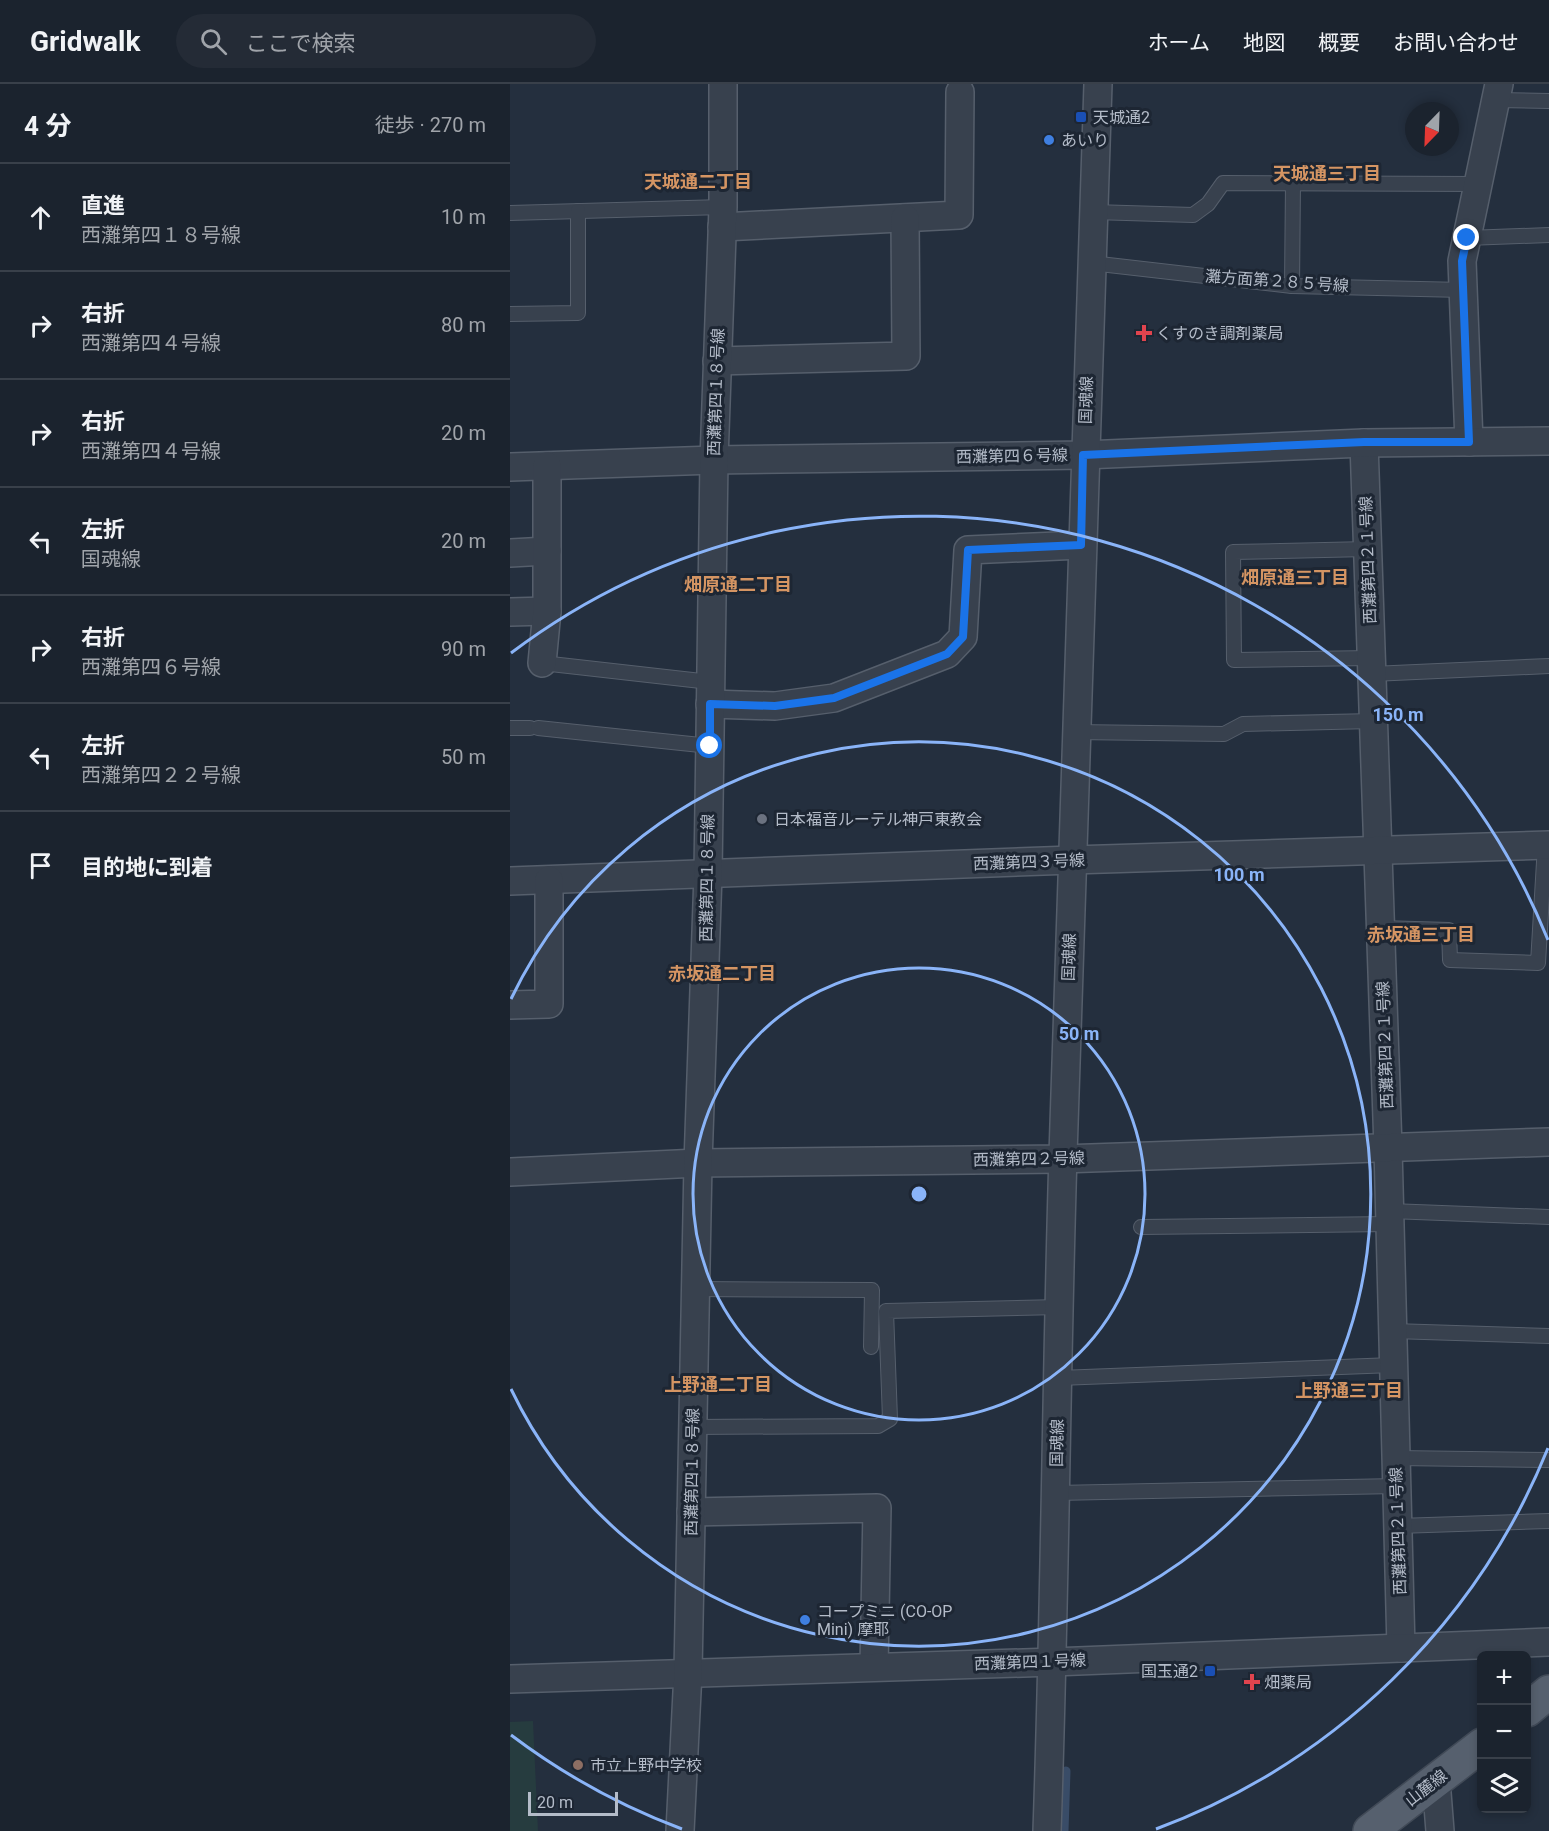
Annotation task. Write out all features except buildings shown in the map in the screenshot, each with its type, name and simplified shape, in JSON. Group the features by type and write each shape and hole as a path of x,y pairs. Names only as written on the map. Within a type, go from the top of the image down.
{"main road":[{"path":"1531,1707 1549,1692"},
{"name":"山麓線","path":"1370,1831 1477,1748"}],"street":[{"name":"西灘第四１８号線","path":"680,1831 688,1672 698,1162 708,874 714,460 723,217 723,84"},
{"name":"国魂線","path":"1047,1831 1053,1662 1062,1159 1083,455 1098,84"},
{"path":"723,217 905,218 959,215 960,92"},
{"path":"1469,442 1462,261 1498,92"},
{"path":"717,361 906,356 905,218"},
{"name":"西灘第四６号線","path":"510,467 714,460 1083,455 1364,442 1549,441"},
{"name":"西灘第四２１号線","path":"1364,442 1388,1148 1401,1648"},
{"path":"542,663 547,611 547,466"},
{"path":"710,693 775,706 834,698 947,654 963,637 968,550 1081,545"},
{"path":"510,553 547,551"},
{"path":"510,612 547,611"},
{"name":"西灘第四３号線","path":"510,881 1547,845"},
{"path":"510,1005 549,1004 549,880"},
{"name":"西灘第四２号線","path":"510,1173 698,1162 1062,1159 1549,1142"},
{"path":"691,1512 877,1508 874,1667"},
{"name":"西灘第四１号線","path":"510,1679 1053,1662 1549,1642"},
{"path":"1436,1780 1440,1831"}],"lane":[{"path":"1498,92 1549,101"},
{"path":"1093,212 1193,214 1208,204 1223,183 1478,184"},
{"path":"1292,286 1293,183"},
{"path":"510,315 578,313 578,211"},
{"path":"510,213 578,211 723,217"},
{"path":"1467,238 1549,235"},
{"name":"灘方面第２８５号線","path":"1091,263 1292,286 1463,290"},
{"path":"1368,549 1233,552 1234,660 1372,666 1549,666"},
{"path":"542,663 710,693"},
{"path":"1075,732 1224,734 1243,724 1373,721"},
{"path":"510,728 534,728 710,746"},
{"path":"1381,928 1449,930 1450,960 1538,963 1547,845"},
{"path":"1141,1227 1390,1217 1549,1217"},
{"path":"695,1289 872,1290 871,1347"},
{"path":"693,1428 878,1426 890,1419 886,1311 1060,1307"},
{"path":"1393,1331 1549,1336"},
{"path":"1059,1378 1394,1365"},
{"path":"1396,1458 1549,1460"},
{"path":"1056,1493 1396,1486"},
{"path":"1398,1526 1549,1521"}],"green space":[{"path":"533,1721 538,1831 510,1831 510,1722"}],"waterway":[{"path":"1064,1831 1066,1771"}],"place":[{"name":"天城通2","path":"1081,117"},
{"name":"あいり","path":"1049,140"},
{"name":"くすのき調剤薬局","path":"1144,333"},
{"name":"日本福音ルーテル神戸東教会","path":"762,819"},
{"name":"コープミニ (CO-OP Mini) 摩耶","path":"805,1620"},
{"name":"国玉通2","path":"1210,1671"},
{"name":"畑薬局","path":"1252,1682"},
{"name":"市立上野中学校","path":"578,1765"}],"district":[{"name":"天城通三丁目","path":"1327,173"},
{"name":"天城通二丁目","path":"698,181"},
{"name":"畑原通三丁目","path":"1295,577"},
{"name":"畑原通二丁目","path":"738,584"},
{"name":"赤坂通三丁目","path":"1421,934"},
{"name":"赤坂通二丁目","path":"722,973"},
{"name":"上野通二丁目","path":"718,1384"},
{"name":"上野通三丁目","path":"1349,1390"}],"route":[{"path":"710,746 710,704 775,706 834,698 947,654 963,637 968,550 1081,545 1083,455 1364,442 1469,442 1462,261 1467,238"}]}
